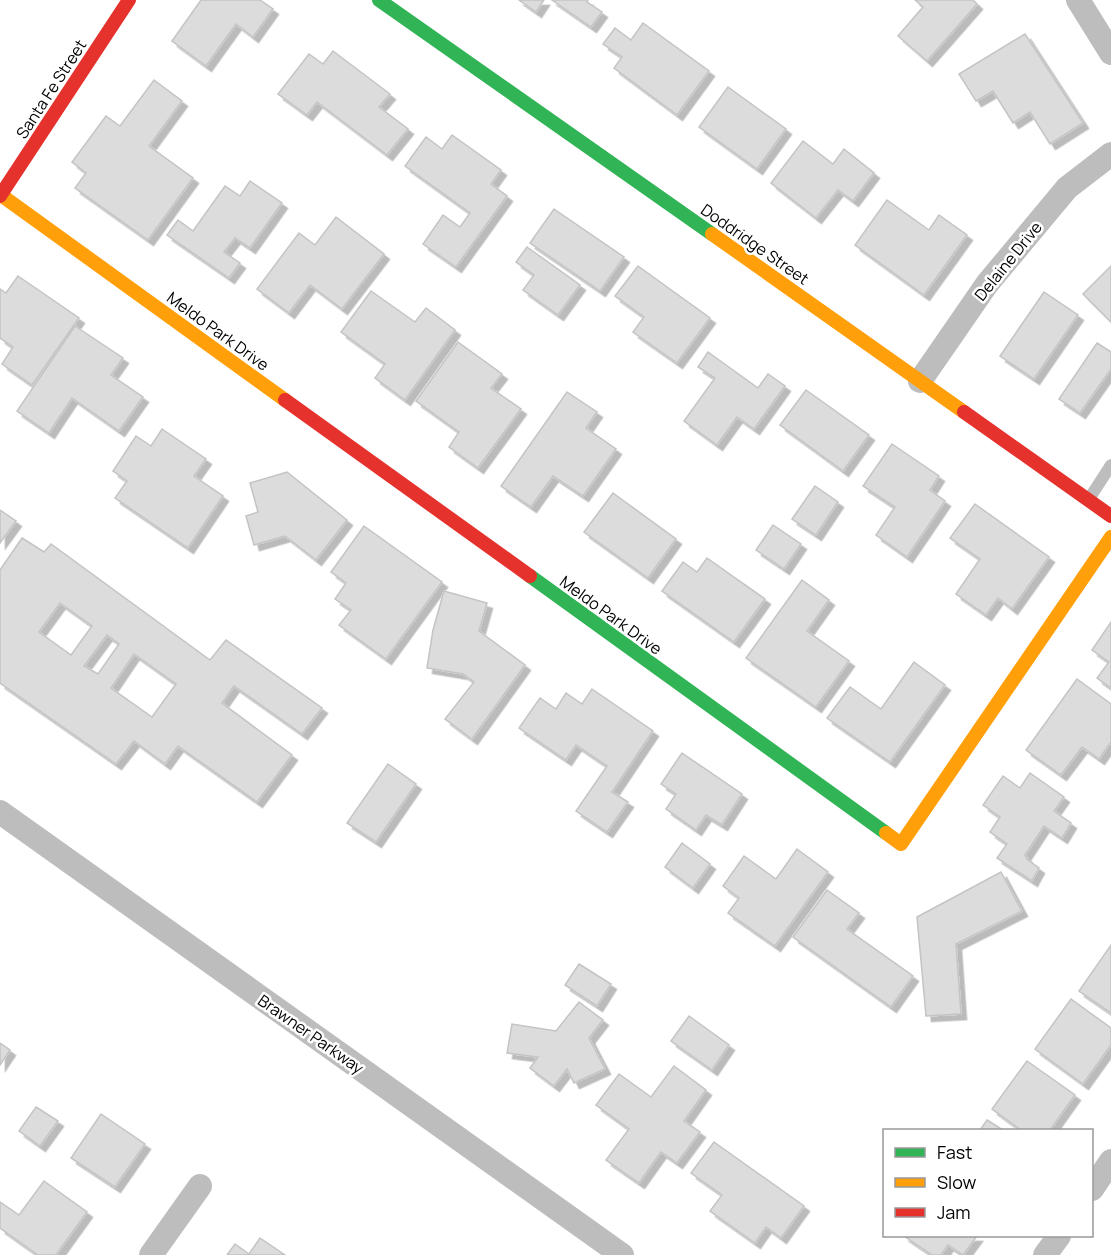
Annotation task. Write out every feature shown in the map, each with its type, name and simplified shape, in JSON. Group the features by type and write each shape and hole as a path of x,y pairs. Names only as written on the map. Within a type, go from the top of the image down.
{"street":[{"name":"Santa Fe Street","path":"1,195 129,0"},
{"name":"Doddridge Street","path":"379,0 1111,516"},
{"path":"1078,0 1111,53"},
{"name":"Delaine Drive","path":"920,381 987,284 1068,188 1111,154"},
{"name":"Meldo Park Drive","path":"1,195 900,844 1111,537"},
{"name":"Brawner Parkway","path":"0,812 622,1255"},
{"path":"1093,1188 1111,1161"},
{"path":"151,1255 200,1186"},
{"path":"1045,1255 1058,1237"}],"lane":[{"path":"1088,500 1111,465"}],"building":[{"path":"201,0 260,0 273,9 253,37 236,24 206,66 172,41"},
{"path":"519,0 544,0 536,12"},
{"path":"552,0 588,0 587,2 602,12 591,27"},
{"path":"915,0 973,0 977,4 927,61 898,36 923,7"},
{"path":"643,23 709,71 677,115 614,68 622,57 603,44 615,28 631,40"},
{"path":"1025,34 1083,123 1050,144 1030,112 1013,123 993,91 976,101 959,74"},
{"path":"333,51 390,94 379,107 408,129 387,155 317,102 307,115 278,94 309,54 323,64"},
{"path":"154,80 182,101 149,146 193,178 148,240 75,188 86,173 72,162 106,116 120,126"},
{"path":"728,87 786,129 757,169 699,127"},
{"path":"452,135 501,170 491,184 507,196 456,267 423,244 443,215 460,227 470,213 405,166 426,137 442,149"},
{"path":"803,141 833,164 844,149 874,173 853,201 838,190 816,218 771,183"},
{"path":"250,181 282,203 250,248 235,238 224,252 240,263 229,278 167,235 178,220 193,231 225,186 240,196"},
{"path":"887,200 929,230 939,215 967,235 924,295 855,245"},
{"path":"554,209 624,257 600,291 530,243"},
{"path":"336,217 384,254 342,309 310,285 289,313 257,289 299,233 315,245"},
{"path":"527,247 580,285 558,315 523,290 534,275 516,262"},
{"path":"638,266 710,318 677,363 633,332 644,317 615,296"},
{"path":"1111,266 1111,322 1083,294"},
{"path":"18,276 79,318 32,385 2,364 13,347 0,338 0,289 6,293"},
{"path":"371,291 415,322 426,308 455,330 405,400 375,378 385,364 341,332"},
{"path":"1044,292 1078,315 1034,379 1000,356"},
{"path":"75,326 123,358 111,375 143,397 119,431 72,398 49,433 17,411"},
{"path":"458,342 502,374 491,388 521,409 478,468 449,447 459,432 416,401"},
{"path":"1097,343 1111,352 1111,369 1080,413 1059,399"},
{"path":"708,352 758,388 768,374 785,386 754,429 737,417 717,445 684,421 715,378 698,367"},
{"path":"806,390 869,435 843,471 780,425"},
{"path":"567,392 597,412 586,428 616,449 583,496 553,476 531,507 501,486"},
{"path":"162,429 206,459 194,476 223,496 188,548 115,498 127,481 113,471 136,436 151,446"},
{"path":"892,444 939,476 930,490 945,501 907,557 876,535 895,507 863,486"},
{"path":"287,472 347,520 316,560 285,536 254,545 246,516 258,512 250,483"},
{"path":"815,486 838,502 816,535 792,519"},
{"path":"613,493 676,539 648,578 584,532"},
{"path":"975,504 1049,557 1012,609 998,598 986,615 956,594 980,559 950,538"},
{"path":"0,510 16,521 0,543"},
{"path":"773,525 801,544 784,569 756,550"},
{"path":"364,526 442,582 386,659 339,625 351,610 335,599 346,583 331,572"},
{"path":"22,538 44,552 51,544 210,660 226,640 322,708 302,734 234,686 222,703 292,755 257,802 178,746 165,764 134,741 116,764 0,683 0,570","holes":["60,603 92,626 71,655 39,632","107,635 119,644 98,674 84,666","134,654 176,684 152,717 111,688"]},
{"path":"707,558 765,599 734,642 662,591 683,562 697,572"},
{"path":"802,580 829,600 807,631 849,661 816,707 746,658"},
{"path":"444,591 487,603 479,631 525,665 472,739 445,719 474,682 463,674 427,668 433,630"},
{"path":"1111,622 1111,688 1097,678 1109,662 1092,650"},
{"path":"914,662 945,685 890,762 827,718 850,687 881,709"},
{"path":"1077,679 1111,704 1111,742 1099,759 1082,747 1061,775 1026,750"},
{"path":"592,689 653,731 612,792 628,802 607,832 576,811 607,766 576,745 566,760 519,728 540,698 556,709 566,693 582,704"},
{"path":"682,753 742,794 722,825 706,815 696,830 666,809 676,794 661,784"},
{"path":"388,764 416,784 376,842 347,823"},
{"path":"1030,773 1064,797 1054,811 1071,823 1062,838 1044,826 1025,855 1039,868 1032,881 997,858 1007,844 990,832 1000,817 983,805 1003,776 1020,788"},
{"path":"682,843 710,864 693,888 665,867"},
{"path":"797,849 828,872 775,946 728,913 739,898 723,886 744,856 776,879"},
{"path":"1001,872 1022,911 956,944 961,1014 926,1016 917,917"},
{"path":"827,890 859,913 847,929 913,976 891,1007 793,937"},
{"path":"1111,945 1111,1013 1079,991"},
{"path":"579,964 611,984 597,1006 565,985"},
{"path":"1071,999 1111,1028 1111,1045 1083,1084 1035,1049"},
{"path":"579,1002 603,1020 589,1038 605,1069 574,1083 567,1069 554,1086 530,1068 538,1057 507,1053 512,1024 556,1031"},
{"path":"689,1016 729,1045 712,1070 671,1041"},
{"path":"0,1043 10,1050 0,1065"},
{"path":"1027,1061 1075,1095 1051,1129 1020,1129 992,1109"},
{"path":"674,1066 706,1090 684,1121 700,1132 677,1163 661,1152 639,1183 606,1160 629,1129 596,1105 619,1074 651,1097"},
{"path":"36,1107 58,1121 40,1146 19,1131"},
{"path":"101,1114 145,1144 115,1187 71,1158"},
{"path":"987,1120 1001,1129 981,1129"},
{"path":"714,1142 804,1206 781,1238 766,1227 755,1243 710,1211 722,1195 691,1173"},
{"path":"44,1181 87,1212 56,1255 38,1255 0,1228 0,1202 19,1215"},
{"path":"905,1237 976,1237 963,1255 948,1245 941,1255 932,1255"},
{"path":"260,1238 285,1255 227,1255 235,1244 249,1254"}],"traffic: fast":[{"path":"379,0 712,234"},
{"path":"530,576 886,833"}],"traffic: slow":[{"path":"1,195 285,400"},
{"path":"712,234 964,412"},
{"path":"886,833 901,844 1111,537"}],"traffic: jam":[{"path":"0,196 129,0"},
{"path":"285,400 530,576"},
{"path":"964,412 1111,516"}]}
